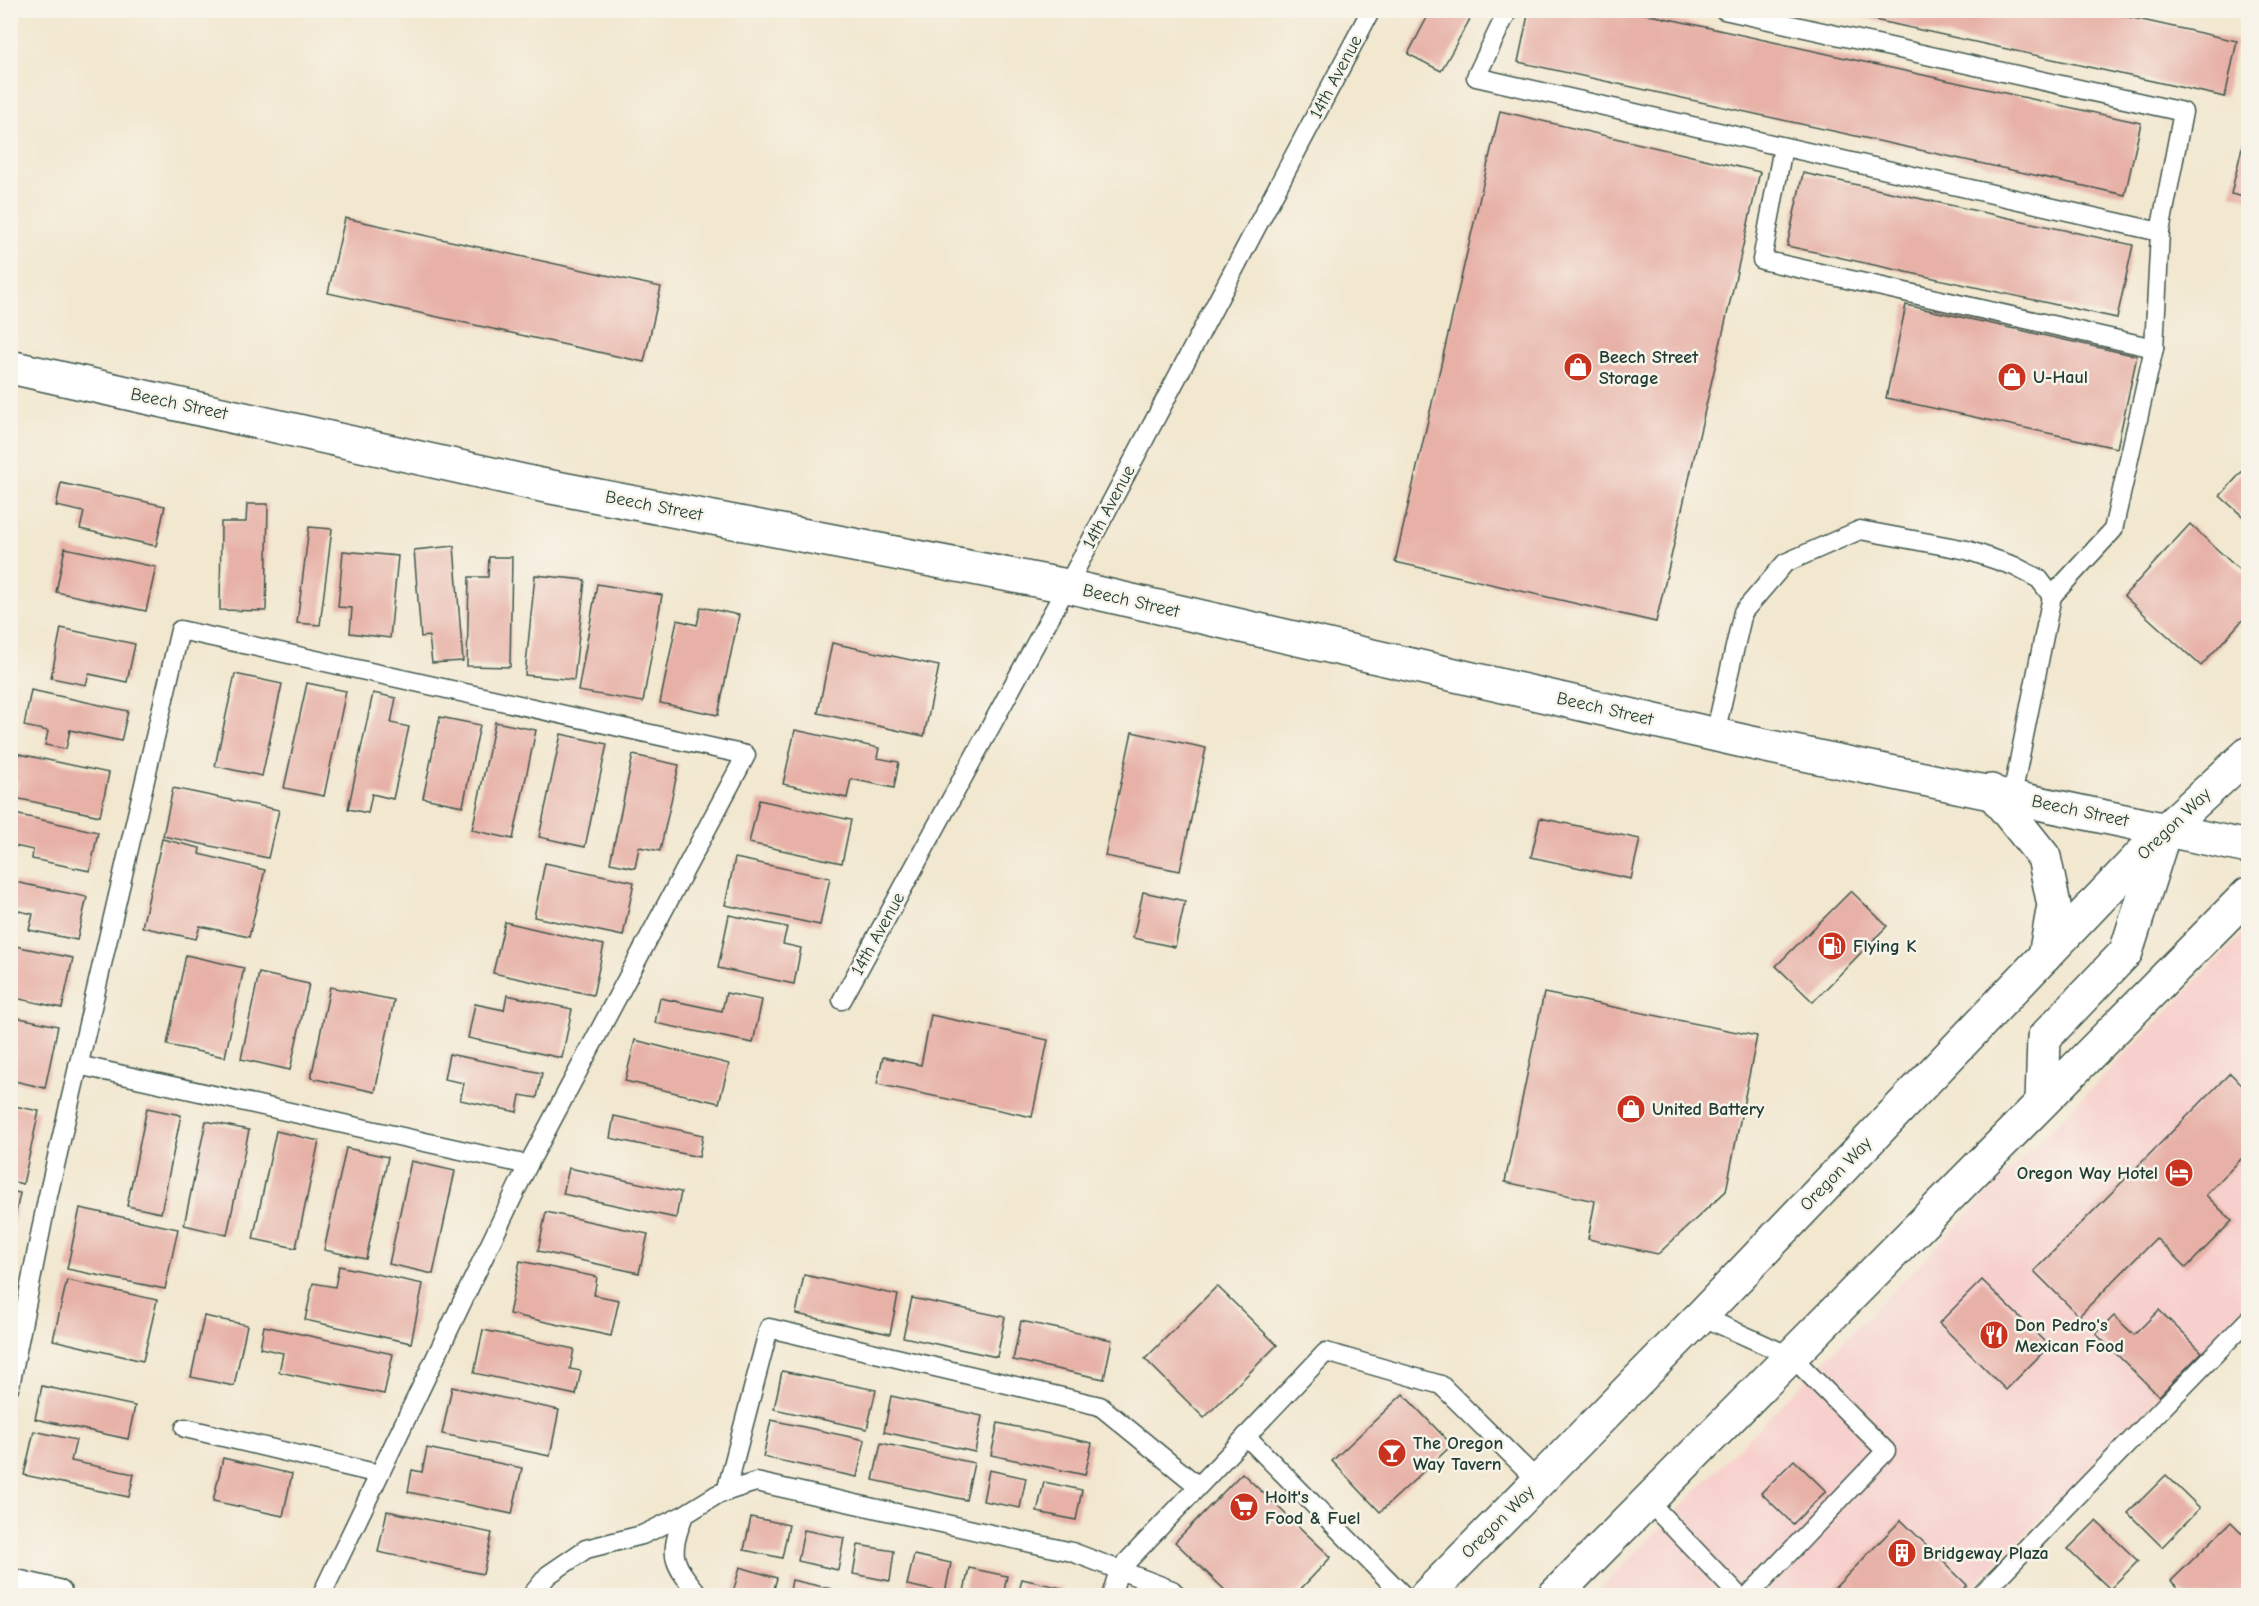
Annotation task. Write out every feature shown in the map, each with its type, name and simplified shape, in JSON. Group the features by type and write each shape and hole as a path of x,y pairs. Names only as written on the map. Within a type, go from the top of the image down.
{"main road":[{"name":"Beech Street","path":"10,367 541,485 1067,586 1715,734 2248,847"},
{"name":"Oregon Way","path":"1426,1596 1701,1316 2165,830 2248,754"},
{"path":"2002,794 2044,857 2054,904 2044,956"},
{"path":"2042,1102 2044,1038 2126,952 2165,830"},
{"path":"1554,1596 2248,894"},
{"path":"10,1585 56,1596"}],"lane":[{"name":"14th Avenue","path":"842,1000 1067,586 1371,10"},
{"path":"1508,10 1476,77 2160,232"},
{"path":"1724,10 2183,112 2160,232 2154,348 2113,530 2052,596 2002,794"},
{"path":"1783,147 1762,260 2154,348"},
{"path":"1715,734 1743,612 1785,563 1860,530 1976,553 2014,566 2039,579 2052,596"},
{"path":"10,1386 47,1200 180,630 746,755 528,1165 321,1596"},
{"path":"78,1065 528,1165"},
{"path":"1701,1316 1792,1356 1886,1451 1748,1596"},
{"path":"1980,1596 2248,1320"},
{"path":"726,1492 769,1328 1100,1406 1198,1486"},
{"path":"1111,1596 1119,1570 1326,1352 1441,1385 1538,1481"},
{"path":"185,1428 379,1474"},
{"path":"1246,1436 1404,1596"},
{"path":"531,1596 548,1575 586,1550 642,1535 684,1515 718,1494 756,1482 1072,1552 1172,1590 1178,1596"},
{"path":"1648,1501 1739,1596"},
{"path":"684,1515 674,1542 678,1569 700,1596"}],"shaded area":[{"path":"2248,929 2248,1306 1966,1595 1593,1596"}],"building":[{"path":"1431,10 1475,10 1441,71 1408,54"},
{"path":"1529,10 1628,10 2141,123 2125,195 1518,62"},
{"path":"2097,10 2237,41 2225,97 1834,11"},
{"name":"Beech Street Storage","path":"1500,111 1760,172 1656,622 1395,562"},
{"path":"2248,122 2248,198 2231,194"},
{"path":"1803,173 2133,245 2117,318 1787,246"},
{"path":"345,218 661,287 644,362 328,293"},
{"name":"U-Haul","path":"1906,305 2137,356 2117,448 1886,398"},
{"path":"2248,465 2248,521 2220,496"},
{"path":"61,483 165,506 156,546 80,529 84,512 56,506"},
{"path":"247,504 268,504 266,611 220,610 221,522 246,522"},
{"path":"2190,524 2248,578 2248,614 2201,666 2124,596"},
{"path":"309,527 332,529 320,625 297,623"},
{"path":"454,546 463,661 432,663 429,636 421,637 414,550"},
{"path":"65,548 156,567 146,611 56,592"},
{"path":"343,551 398,556 390,638 350,633 352,608 338,607"},
{"path":"489,557 512,557 510,667 467,666 469,577 488,577"},
{"path":"535,575 585,580 574,680 525,675"},
{"path":"597,584 662,595 643,702 578,691"},
{"path":"701,607 739,615 718,715 660,703 677,620 697,625"},
{"path":"61,628 135,644 127,682 89,674 86,685 51,678"},
{"path":"832,643 939,666 924,736 818,713"},
{"path":"235,674 282,684 262,776 215,766"},
{"path":"307,683 346,691 324,796 284,788"},
{"path":"31,690 128,711 121,741 70,730 66,749 45,745 48,731 24,726"},
{"path":"373,693 396,698 391,723 409,727 393,799 372,794 368,813 348,809"},
{"path":"440,717 480,725 463,806 423,798"},
{"path":"495,722 536,730 513,839 472,830"},
{"path":"795,730 879,748 877,758 899,762 894,788 851,779 847,798 783,784"},
{"path":"1132,732 1206,748 1180,871 1105,856"},
{"path":"561,734 607,744 585,847 539,837"},
{"path":"10,752 109,773 100,816 15,798 18,782 10,780"},
{"path":"633,755 679,765 660,851 639,847 635,868 610,863"},
{"path":"173,788 279,810 268,858 163,836"},
{"path":"759,800 851,820 842,863 749,843"},
{"path":"10,813 98,832 90,871 32,859 33,850 10,845"},
{"path":"1540,818 1640,839 1631,879 1531,857"},
{"path":"162,839 200,848 199,854 265,870 249,937 200,926 196,939 142,927"},
{"path":"735,858 830,878 820,925 725,905"},
{"path":"545,863 634,882 623,936 534,917"},
{"path":"10,881 87,897 77,940 29,930 33,914 10,909"},
{"name":"Flying K","path":"1851,891 1887,926 1813,1002 1776,966"},
{"path":"1143,892 1185,901 1175,947 1133,938"},
{"path":"729,915 787,927 783,944 801,948 794,984 718,968"},
{"path":"505,922 604,945 593,995 493,973"},
{"path":"10,945 73,958 62,1008 10,997"},
{"path":"186,955 244,968 225,1057 167,1045"},
{"path":"259,973 309,984 290,1070 241,1059"},
{"path":"330,987 394,1000 375,1092 311,1078"},
{"path":"726,993 762,1000 753,1043 655,1023 660,998 722,1011"},
{"name":"United Battery","path":"1544,993 1757,1036 1726,1191 1658,1254 1588,1239 1595,1201 1505,1182"},
{"path":"507,995 572,1009 562,1058 468,1038 475,1004 504,1010"},
{"path":"931,1015 1048,1040 1032,1117 877,1084 883,1057 921,1065"},
{"path":"10,1016 58,1026 45,1088 10,1080"},
{"path":"635,1040 729,1064 719,1103 625,1081"},
{"path":"449,1054 542,1073 537,1098 520,1095 517,1112 460,1100 464,1083 444,1079"},
{"name":"Oregon Way Hotel","path":"2230,1073 2248,1091 2248,1152 2206,1195 2232,1221 2186,1268 2156,1238 2079,1316 2034,1271"},
{"path":"10,1105 39,1111 23,1184 10,1181"},
{"path":"147,1108 181,1115 161,1213 127,1206"},
{"path":"614,1116 703,1135 699,1157 610,1138"},
{"path":"206,1121 249,1130 227,1235 184,1225"},
{"path":"276,1131 319,1141 296,1248 253,1239"},
{"path":"346,1148 388,1157 366,1259 324,1250"},
{"path":"411,1161 455,1171 433,1274 389,1264"},
{"path":"569,1168 681,1192 676,1218 563,1194"},
{"path":"10,1191 20,1193 12,1232 10,1232"},
{"path":"80,1208 178,1229 165,1289 67,1269"},
{"path":"546,1212 648,1234 639,1273 538,1251"},
{"path":"520,1261 597,1277 594,1295 619,1300 611,1336 509,1314"},
{"path":"339,1266 423,1284 411,1343 305,1320 313,1283 335,1287"},
{"path":"804,1275 898,1295 890,1334 796,1314"},
{"path":"67,1280 157,1300 143,1361 53,1340"},
{"name":"Don Pedro's Mexican Food","path":"1982,1280 2049,1346 2006,1390 1939,1323"},
{"path":"1217,1286 1277,1345 1204,1418 1145,1359"},
{"path":"912,1298 1005,1317 997,1357 903,1337"},
{"path":"2159,1310 2202,1352 2159,1396 2096,1334 2114,1316 2134,1335"},
{"path":"204,1316 247,1325 234,1386 191,1377"},
{"path":"1021,1321 1112,1340 1104,1379 1013,1360"},
{"path":"264,1326 393,1354 384,1394 279,1372 283,1353 260,1348"},
{"path":"483,1330 574,1349 570,1369 581,1371 576,1395 474,1373"},
{"path":"782,1371 876,1390 867,1429 774,1409"},
{"path":"42,1386 135,1406 128,1439 35,1419"},
{"path":"452,1387 559,1410 550,1456 442,1434"},
{"name":"The Oregon Way Tavern","path":"1403,1394 1452,1445 1380,1512 1332,1461"},
{"path":"891,1396 982,1416 975,1452 884,1432"},
{"path":"771,1420 865,1440 857,1477 763,1457"},
{"path":"998,1423 1092,1443 1085,1475 991,1455"},
{"path":"34,1431 76,1440 71,1461 134,1474 129,1497 24,1475"},
{"path":"881,1443 974,1463 966,1500 873,1480"},
{"path":"427,1448 522,1468 512,1514 408,1492 412,1470 422,1472"},
{"path":"223,1458 292,1474 283,1516 213,1501"},
{"path":"1794,1460 1826,1491 1793,1524 1761,1493"},
{"path":"989,1470 1026,1478 1020,1508 983,1501"},
{"name":"Holt's Food & Fuel","path":"1242,1473 1331,1557 1294,1596 1231,1596 1175,1542"},
{"path":"2166,1475 2200,1508 2162,1547 2128,1513"},
{"path":"1044,1482 1082,1490 1076,1520 1037,1512"},
{"path":"387,1511 492,1533 483,1574 378,1552"},
{"path":"751,1517 789,1525 782,1558 744,1550"},
{"name":"Bridgeway Plaza","path":"1901,1520 1967,1585 1956,1596 1827,1596"},
{"path":"2096,1521 2138,1561 2110,1589 2068,1549"},
{"path":"2231,1522 2248,1539 2248,1596 2186,1596 2171,1581"},
{"path":"804,1530 844,1538 838,1570 798,1561"},
{"path":"858,1545 894,1551 890,1581 853,1574"},
{"path":"914,1555 951,1563 945,1593 907,1585"},
{"path":"740,1567 777,1578 772,1596 732,1596"},
{"path":"969,1568 1007,1576 1003,1596 963,1596"},
{"path":"1022,1579 1062,1588 1061,1596 1018,1596"},
{"path":"792,1580 832,1589 831,1596 789,1596"}],"place":[{"name":"Beech Street Storage","path":"1578,367"},
{"name":"U-Haul","path":"2012,377"},
{"name":"Flying K","path":"1832,946"},
{"name":"United Battery","path":"1631,1109"},
{"name":"Oregon Way Hotel","path":"2179,1173"},
{"name":"Don Pedro's Mexican Food","path":"1994,1335"},
{"name":"The Oregon Way Tavern","path":"1392,1453"},
{"name":"Holt's Food & Fuel","path":"1244,1507"},
{"name":"Bridgeway Plaza","path":"1902,1553"}]}
